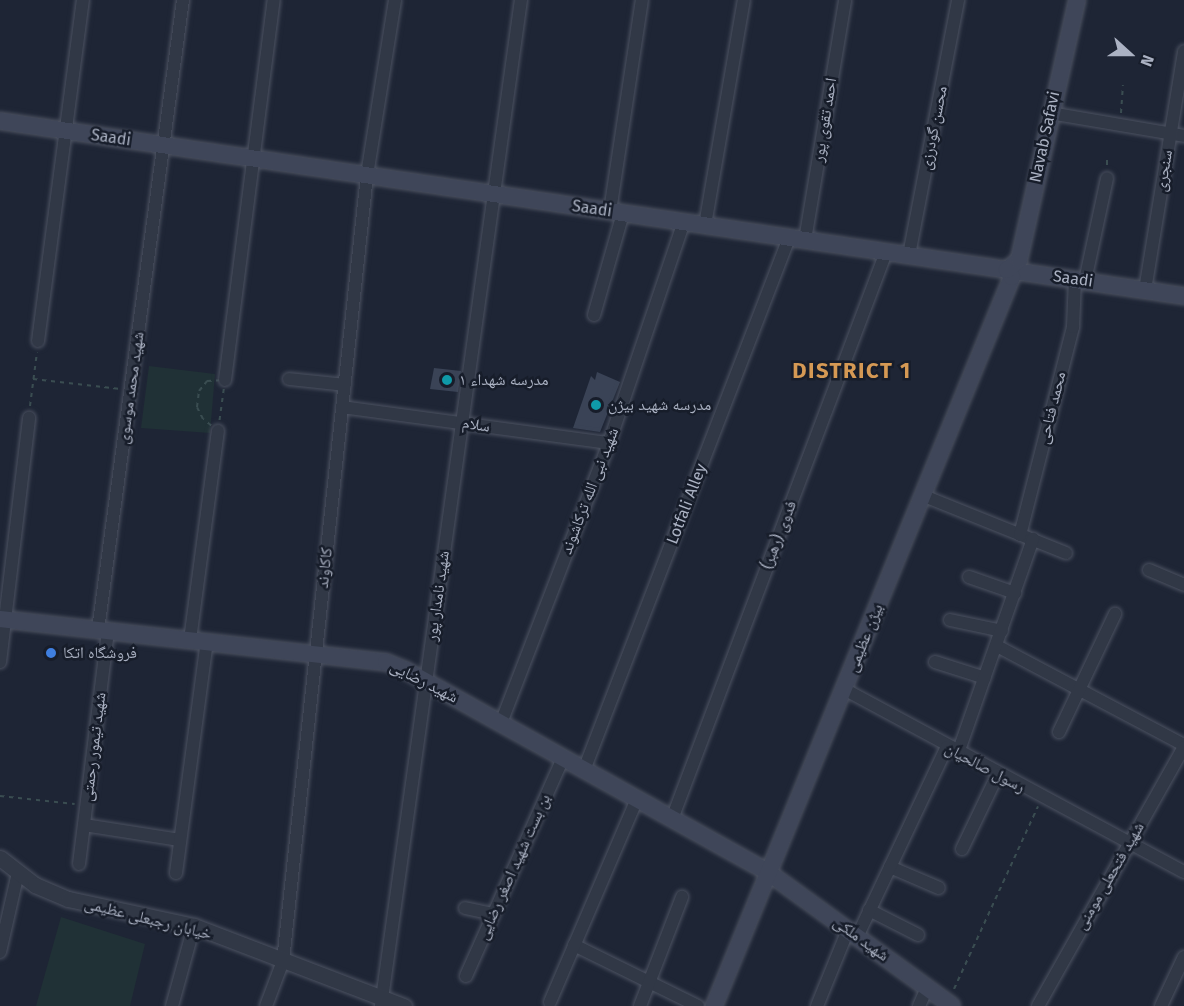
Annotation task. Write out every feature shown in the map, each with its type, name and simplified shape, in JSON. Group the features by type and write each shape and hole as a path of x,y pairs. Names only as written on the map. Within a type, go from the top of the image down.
{"main road":[{"name":"Navab Safavi","path":"1007,270 1019,260 1077,0"},
{"name":"Saadi","path":"0,121 1184,296"},
{"name":"بیژن عظیمی","path":"714,1006 1012,277 1007,270"},
{"name":"شهید رضایی","path":"3,619 386,662 427,681 769,873"},
{"name":"شهید ملکی","path":"769,873 950,1004"}],"street":[{"path":"38,341 83,0"},
{"name":"شهید محمد موسوی","path":"103,630 130,390 183,0"},
{"path":"225,380 274,0"},
{"name":"کاکاوند","path":"266,1006 283,961 367,176 395,0"},
{"name":"شهید نامدار پور","path":"382,1002 492,194 521,0"},
{"path":"594,315 616,212 642,0 637,0"},
{"path":"705,225 744,0"},
{"name":"احمد تقوی پور","path":"797,239 845,0"},
{"name":"محسن گودرزی","path":"909,255 958,0"},
{"name":"سنجری","path":"1145,290 1184,51"},
{"path":"1050,113 1184,136"},
{"name":"محمد فتاحی","path":"1020,535 1073,327 1080,280 1107,178"},
{"name":"شهید نبی الله ترکاشوند","path":"501,723 609,443 684,222"},
{"name":"Lotfali Alley","path":"584,770 797,239"},
{"name":"فدوی (رهبر)","path":"672,819 886,252"},
{"path":"289,379 345,386"},
{"name":"سلام","path":"342,407 609,443"},
{"path":"0,662 3,619 28,418"},
{"path":"176,873 218,431"},
{"path":"924,496 1066,553"},
{"path":"817,1006 852,933 869,910 952,750 986,678 1033,539"},
{"path":"1149,570 1184,585"},
{"path":"969,577 1015,593"},
{"path":"1059,732 1115,614"},
{"path":"951,620 1002,631"},
{"name":"شهید تیمور رحمتی","path":"79,864 103,630"},
{"path":"997,646 1184,746"},
{"path":"935,662 986,678"},
{"name":"رسول صالحیان","path":"844,689 952,750 1184,872"},
{"name":"شهید فتحعلی مومنی","path":"1038,1006 1184,746"},
{"name":"بن بست شهید اصغر رضایی","path":"466,976 563,758"},
{"path":"962,849 998,774"},
{"path":"550,1002 637,799"},
{"path":"84,825 180,840"},
{"name":"خیابان رجبعلی عظیمی","path":"0,858 18,873 68,899 194,926 382,1002 404,1006"},
{"path":"890,867 939,888"},
{"path":"0,952 18,873"},
{"path":"640,1006 682,897"},
{"path":"465,908 493,914"},
{"path":"869,910 918,935"},
{"path":"172,1006 194,926"},
{"path":"574,945 698,1006"},
{"path":"1161,1006 1184,957"},
{"path":"919,1006 927,988"}],"path":[{"path":"1119,125 1123,85"},
{"path":"28,418 38,341"},
{"path":"33,379 130,390"},
{"path":"225,380 218,431 203,419 197,407 199,391 207,381 225,380"},
{"path":"0,796 86,806"},
{"path":"950,1004 1042,798"}],"shaded area":[{"path":"149,366 215,374 210,433 141,428"},
{"path":"61,917 145,944 130,1006 36,1006"}],"building":[{"name":"مدرسه شهداء ۱","path":"434,368 461,371 458,392 430,389"},
{"name":"مدرسه شهید بیژن","path":"597,372 620,382 600,432 573,428 591,376 595,380"}],"place":[{"name":"مدرسه شهداء ۱","path":"447,380"},
{"name":"مدرسه شهید بیژن","path":"596,405"},
{"name":"فروشگاه اتکا","path":"51,653"}],"district":[{"name":"DISTRICT 1","path":"852,371"}]}
